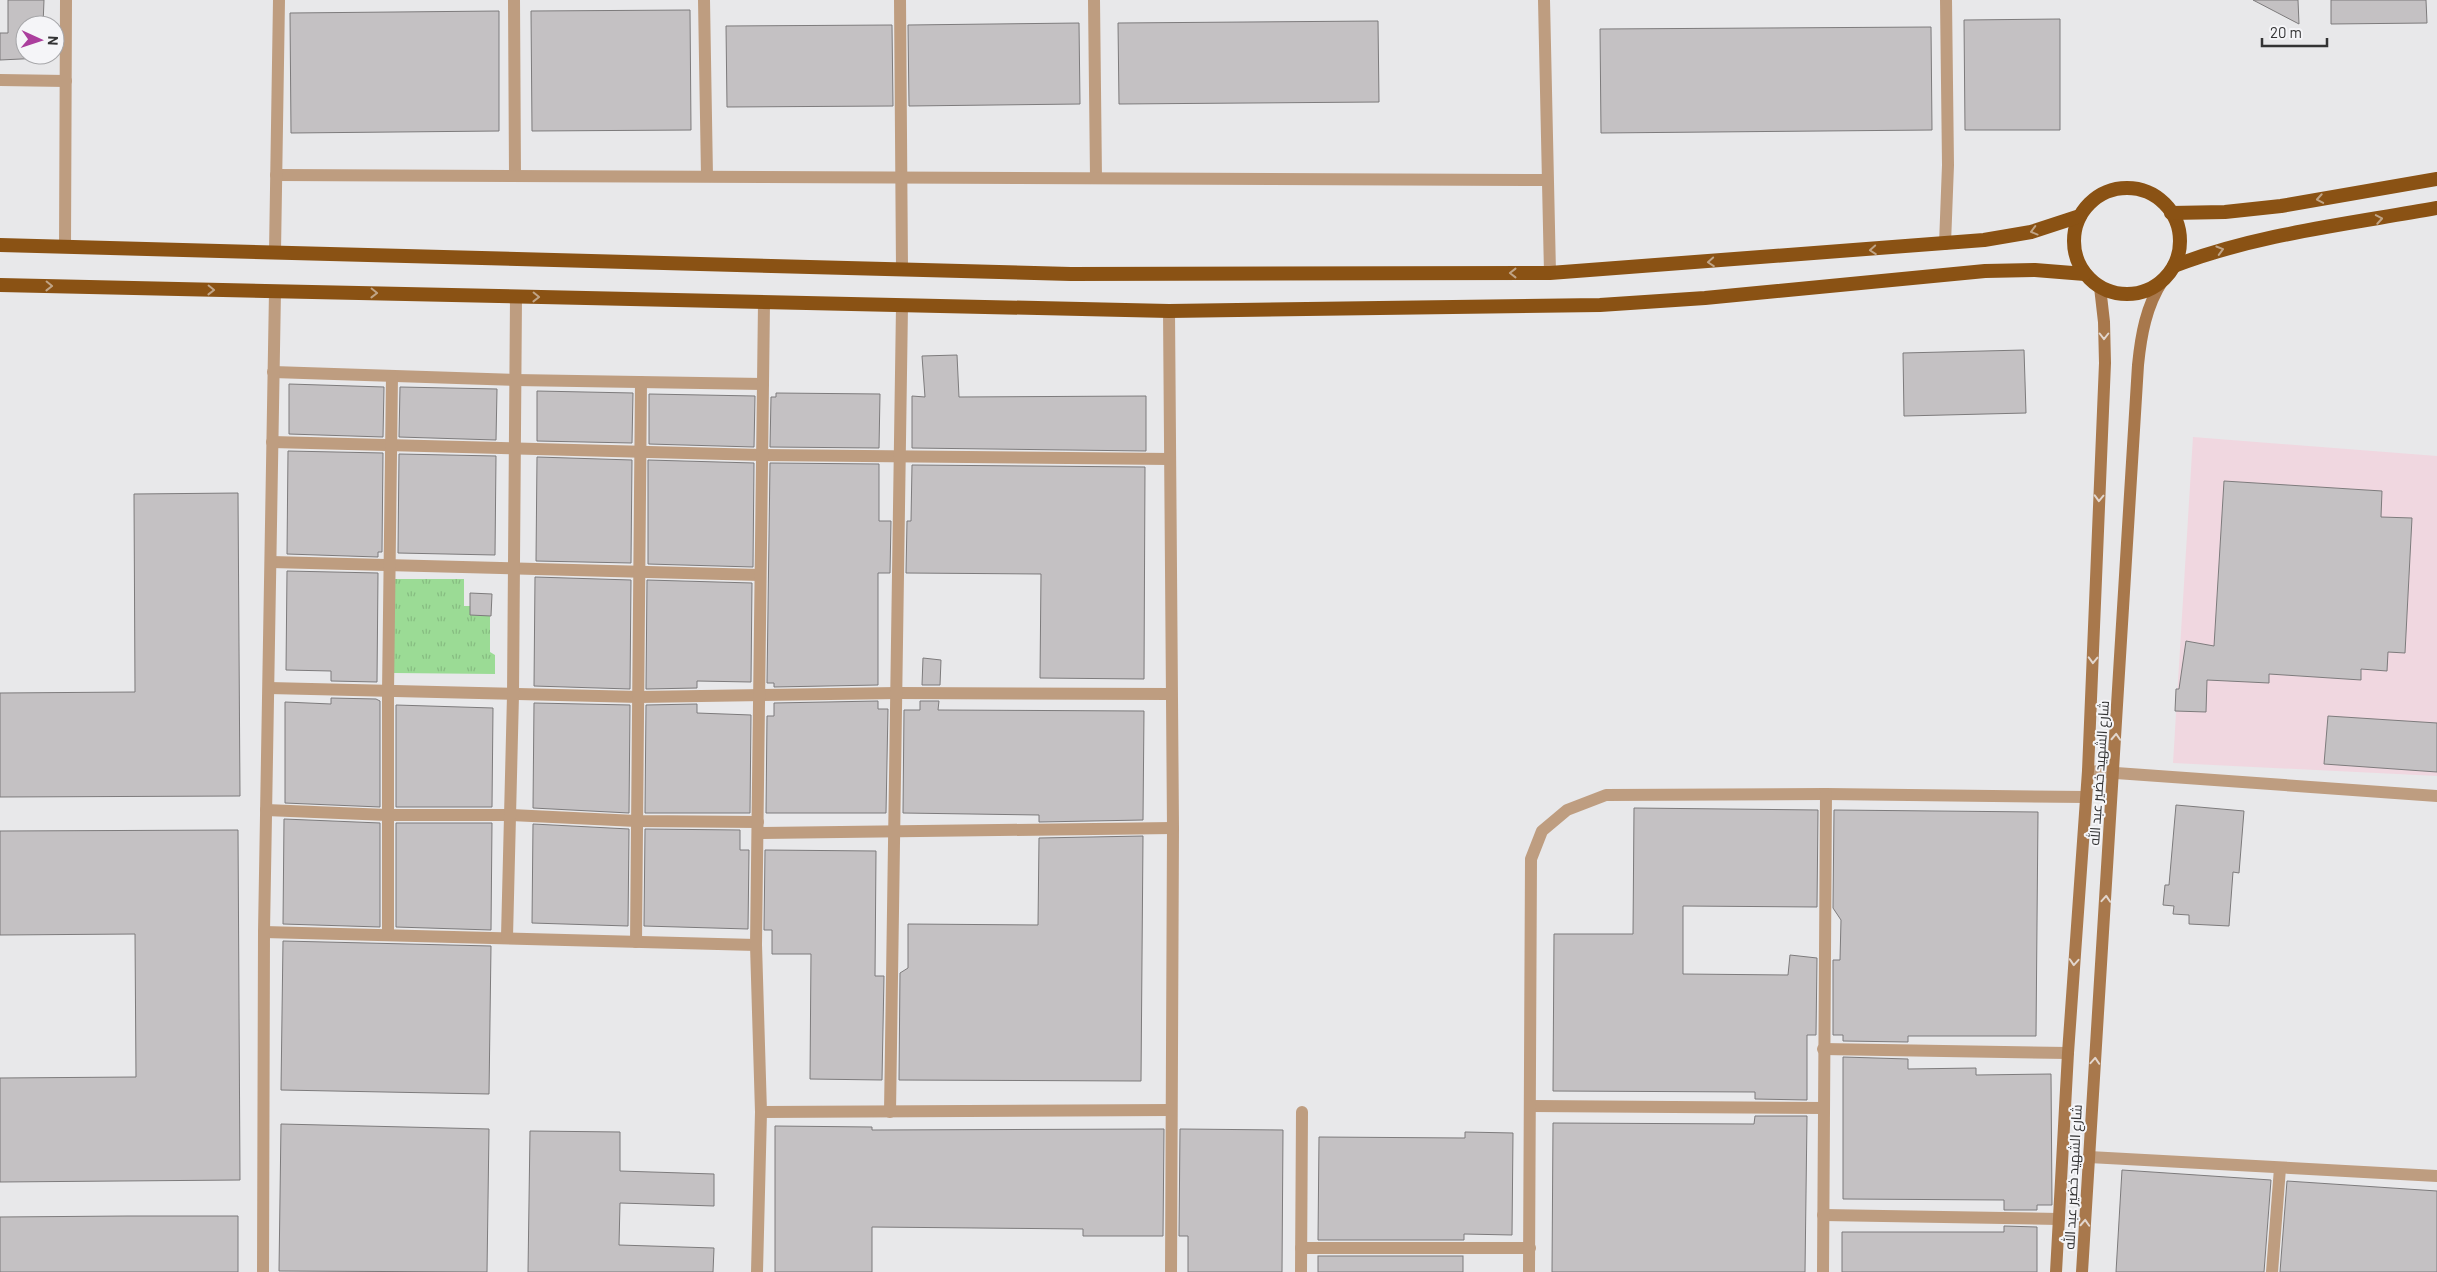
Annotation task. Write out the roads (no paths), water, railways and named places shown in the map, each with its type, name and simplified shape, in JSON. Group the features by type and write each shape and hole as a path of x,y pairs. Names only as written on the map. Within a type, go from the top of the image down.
{"highway":[{"path":"2171,213 2225,212 2281,206 2437,179"},
{"path":"2119,188 2131,188 2149,193 2164,203 2171,213 2177,225 2180,239 2174,266 2163,280 2154,287 2132,294 2116,293 2100,287 2084,274 2074,252 2075,227 2080,216 2096,198 2119,188"},
{"path":"2174,266 2202,255 2245,243 2437,208"},
{"path":"0,245 1071,274 1550,274 1984,240 2031,232 2080,216"},
{"path":"0,285 1169,311 1600,305 1705,298 1985,271 2035,270 2084,274"}],"main road":[{"name":"شارع الشهيد خضير عبد الله","path":"2082,1272 2138,365 2153,295 2163,280"},
{"name":"شارع الشهيد خضير عبد الله","path":"2056,1272 2068,1053 2088,771 2105,364 2104,322 2100,287"}],"street":[{"path":"65,246 66,0"},
{"path":"275,252 279,0"},
{"path":"514,0 515,176"},
{"path":"704,0 707,176"},
{"path":"900,0 902,269"},
{"path":"1094,0 1096,178"},
{"path":"1544,0 1550,274"},
{"path":"1945,244 1948,165 1946,0"},
{"path":"0,80 66,81"},
{"path":"276,175 1547,180"},
{"path":"263,1272 264,932 275,291"},
{"path":"507,937 513,695 512,568 516,297"},
{"path":"757,1272 762,1112 756,944 764,303"},
{"path":"890,1112 898,693 902,306"},
{"path":"1169,311 1172,828 1171,1272"},
{"path":"274,372 515,380 763,384"},
{"path":"388,934 387,815 392,376"},
{"path":"636,942 641,382"},
{"path":"272,442 762,456 1170,459"},
{"path":"271,562 760,575"},
{"path":"269,688 639,697 898,693 1170,694"},
{"path":"2088,771 2437,796"},
{"path":"1530,1272 1531,859 1542,832 1567,810 1606,796 1826,794 2086,797"},
{"path":"1823,1272 1826,794"},
{"path":"266,810 387,815 511,815 895,833 1172,828"},
{"path":"264,932 756,944"},
{"path":"1823,1049 2068,1053"},
{"path":"1531,1106 1823,1108"},
{"path":"762,1112 1171,1110"},
{"path":"1301,1272 1302,1112"},
{"path":"2089,1156 2437,1176"},
{"path":"2272,1272 2280,1168"},
{"path":"1823,1215 2059,1220"},
{"path":"1301,1248 1530,1248"}]}
